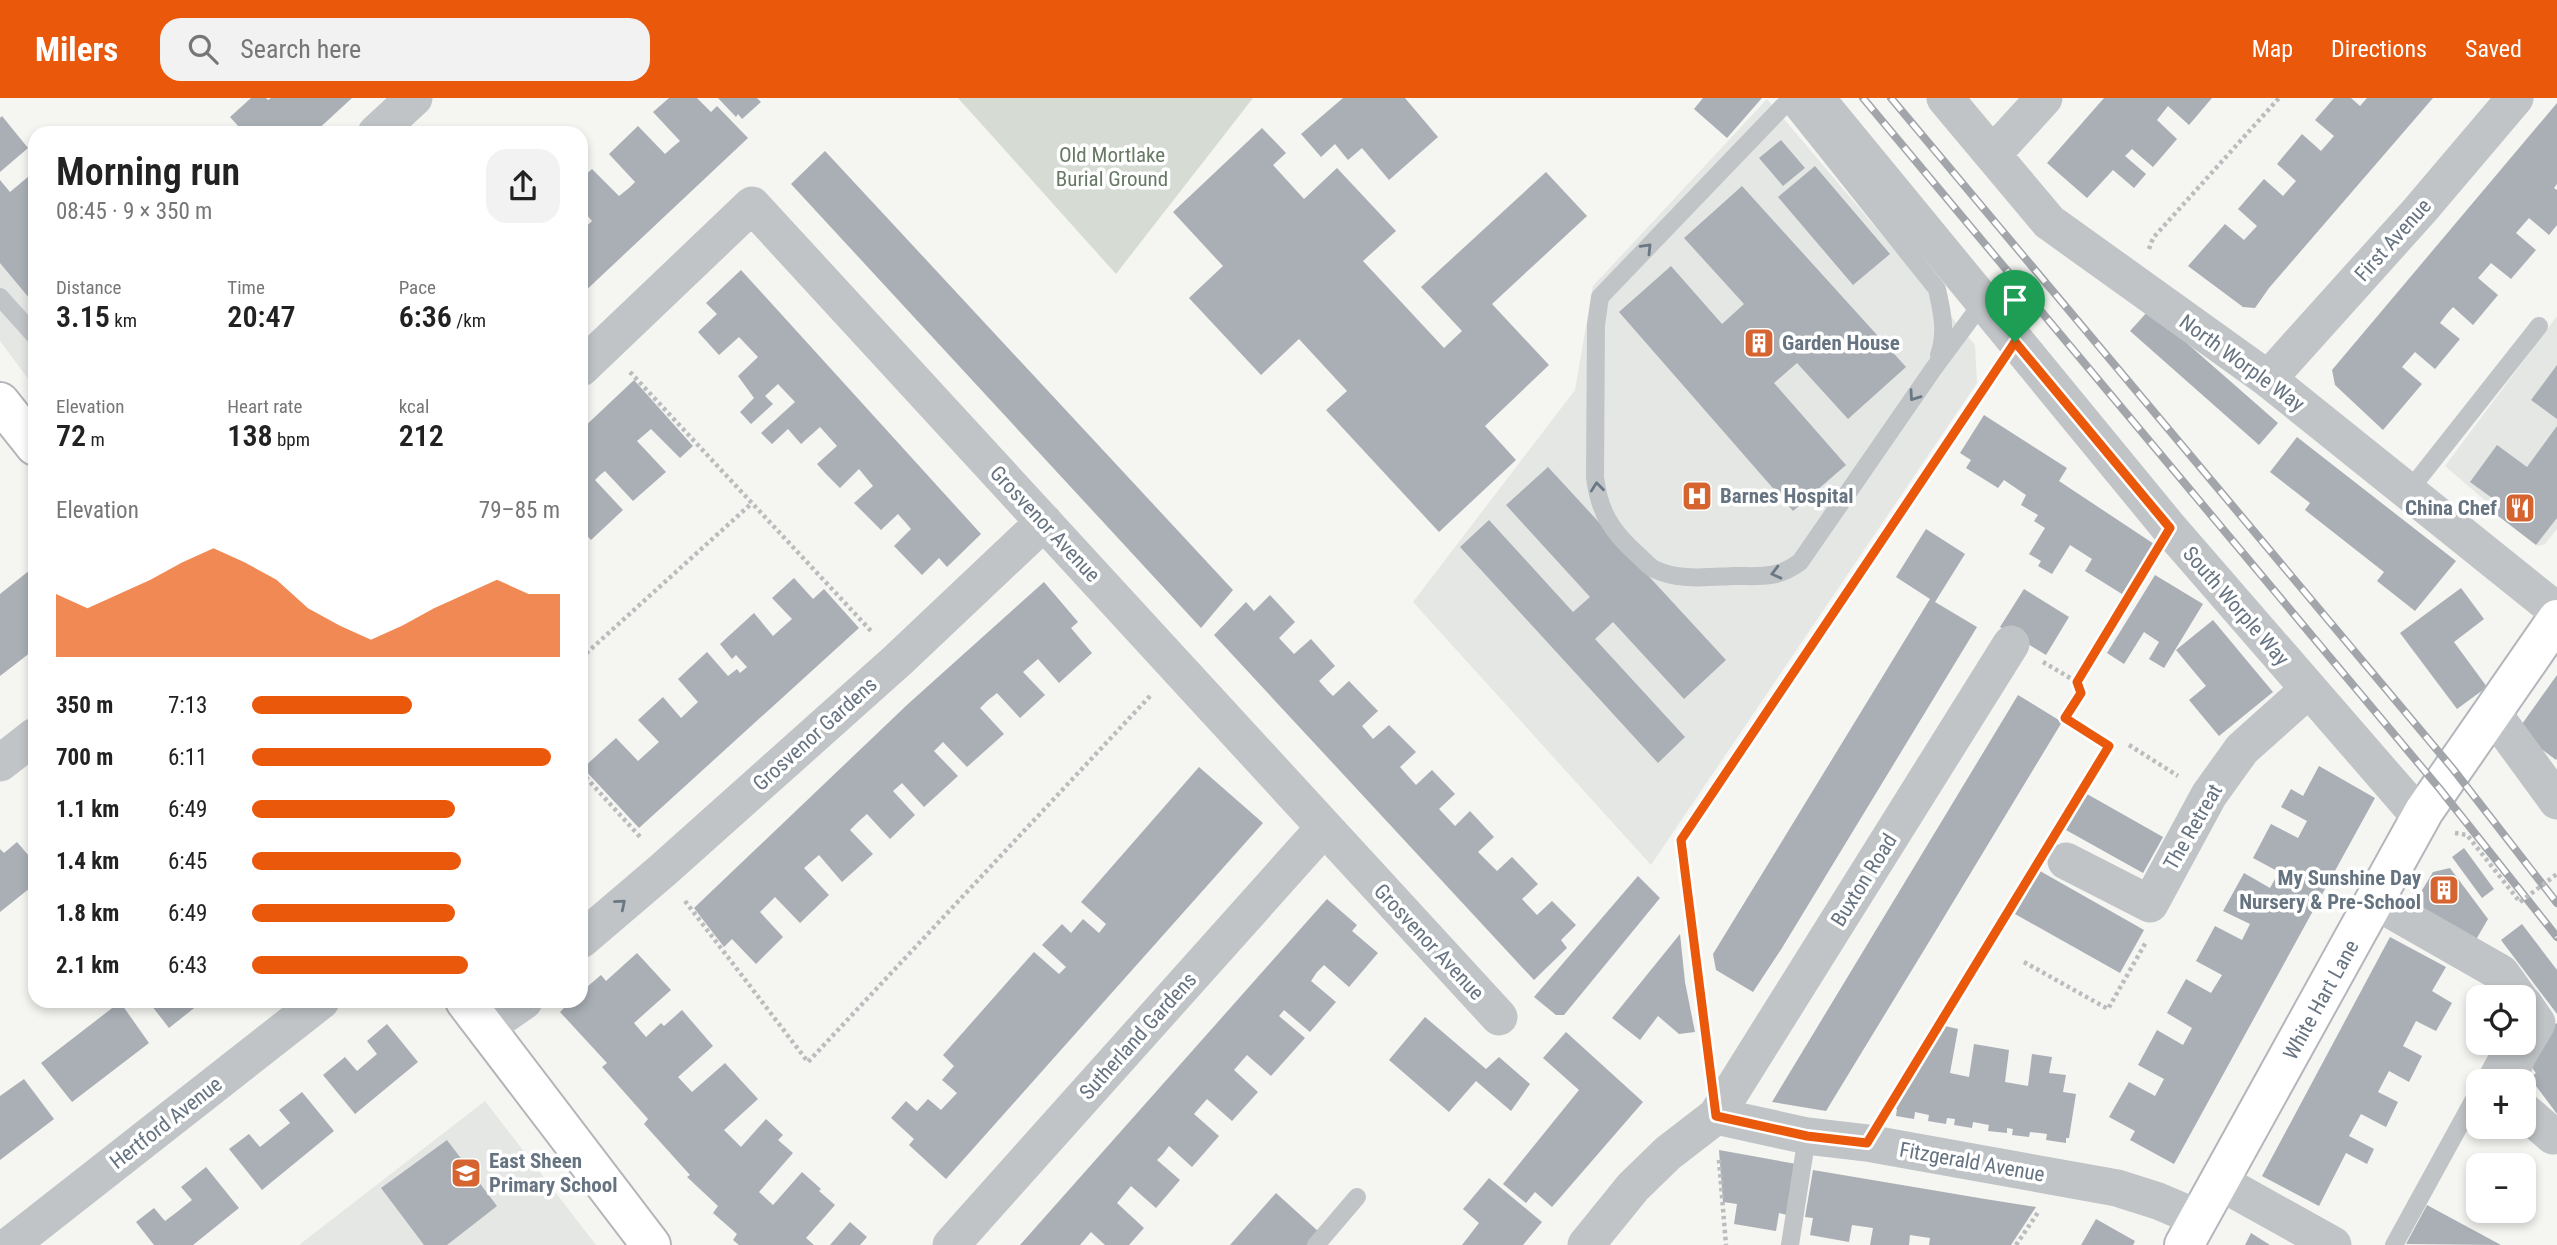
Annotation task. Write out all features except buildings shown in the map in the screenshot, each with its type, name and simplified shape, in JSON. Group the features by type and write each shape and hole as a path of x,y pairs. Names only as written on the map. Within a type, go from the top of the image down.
{"main road":[{"path":"0,402 28,436"},
{"name":"White Hart Lane","path":"2191,1232 2421,818 2557,620"},
{"path":"476,1014 652,1245"}],"street":[{"path":"384,126 414,98"},
{"name":"North Worple Way","path":"1945,98 2049,222 2268,379 2557,611"},
{"path":"1993,154 2044,98"},
{"name":"First Avenue","path":"2268,379 2420,210 2515,98"},
{"name":"South Worple Way","path":"1798,99 1983,302 2170,528 2421,818"},
{"name":"Grosvenor Avenue","path":"593,357 752,205 1499,1017"},
{"name":"Grosvenor Gardens","path":"588,934 898,660 1044,522"},
{"name":"Buxton Road","path":"1716,1116 2011,644"},
{"name":"The Retreat","path":"2150,904 2209,795 2242,749 2308,690"},
{"path":"2492,712 2557,801"},
{"path":"0,763 28,741"},
{"name":"Sutherland Gardens","path":"951,1245 1324,828"},
{"path":"2063,844 2150,904"},
{"path":"2375,901 2501,973 2510,985"},
{"name":"Hertford Avenue","path":"10,1245 312,1008"},
{"path":"476,1014 498,1008"},
{"path":"1586,1245 1633,1187 1668,1153 1716,1116"},
{"name":"Fitzgerald Avenue","path":"1716,1116 1807,1136 1867,1143 2116,1188 2158,1201 2191,1232"},
{"path":"2536,1121 2553,1136"},
{"path":"2220,1182 2333,1245"}],"lane":[{"path":"1934,368 1943,343 1944,321 1937,289 1798,99 1600,297 1596,325 1595,477 1598,498 1608,521 1620,538 1653,569 1686,577 1772,576 1786,572 1800,562 1983,302"},
{"path":"0,297 28,328"},
{"path":"2408,492 2539,326"},
{"path":"2394,1245 2466,1114"},
{"path":"1790,1245 1807,1136"},
{"path":"1316,1245 1357,1198"}],"path":[{"path":"2137,287 2153,238 2279,98"},
{"path":"1726,1245 1716,1116 1681,840 2015,342"},
{"path":"593,357 752,503 898,660"},
{"path":"588,652 752,503"},
{"path":"2077,682 2170,528"},
{"path":"2011,644 2077,682 2081,693 2065,718 2109,746 2063,844"},
{"path":"588,780 643,840 807,1062 1177,668"},
{"path":"2129,745 2209,795"},
{"path":"2475,845 2520,902 2557,874"},
{"path":"1867,1143 2031,875"},
{"path":"2024,962 2108,1009 2151,933 2150,904"}],"shaded area":[{"name":"Barnes Hospital","path":"1767,99 1975,345 1977,383 1651,865 1413,602 1575,390 1593,286"},
{"path":"28,237 28,379 0,341 0,260"},
{"path":"2557,316 2557,529 2545,544 2538,546 2445,466"},
{"name":"East Sheen Primary School","path":"485,1101 596,1245 299,1245"}],"green space":[{"name":"Old Mortlake Burial Ground","path":"958,98 1253,98 1116,274"}],"railway":[{"path":"1863,98 2439,788 2557,937"},
{"path":"1891,98 2453,769 2557,903"}],"place":[{"name":"Garden House","path":"1759,343"},
{"name":"Barnes Hospital","path":"1697,496"},
{"name":"China Chef","path":"2520,508"},
{"name":"My Sunshine Day Nursery & Pre-School","path":"2444,890"},
{"name":"East Sheen Primary School","path":"466,1173"}],"route":[{"path":"2015,342 2170,528 2077,682 2081,693 2065,718 2109,746 1867,1143 1807,1136 1716,1116 1681,840 2015,342"}]}
